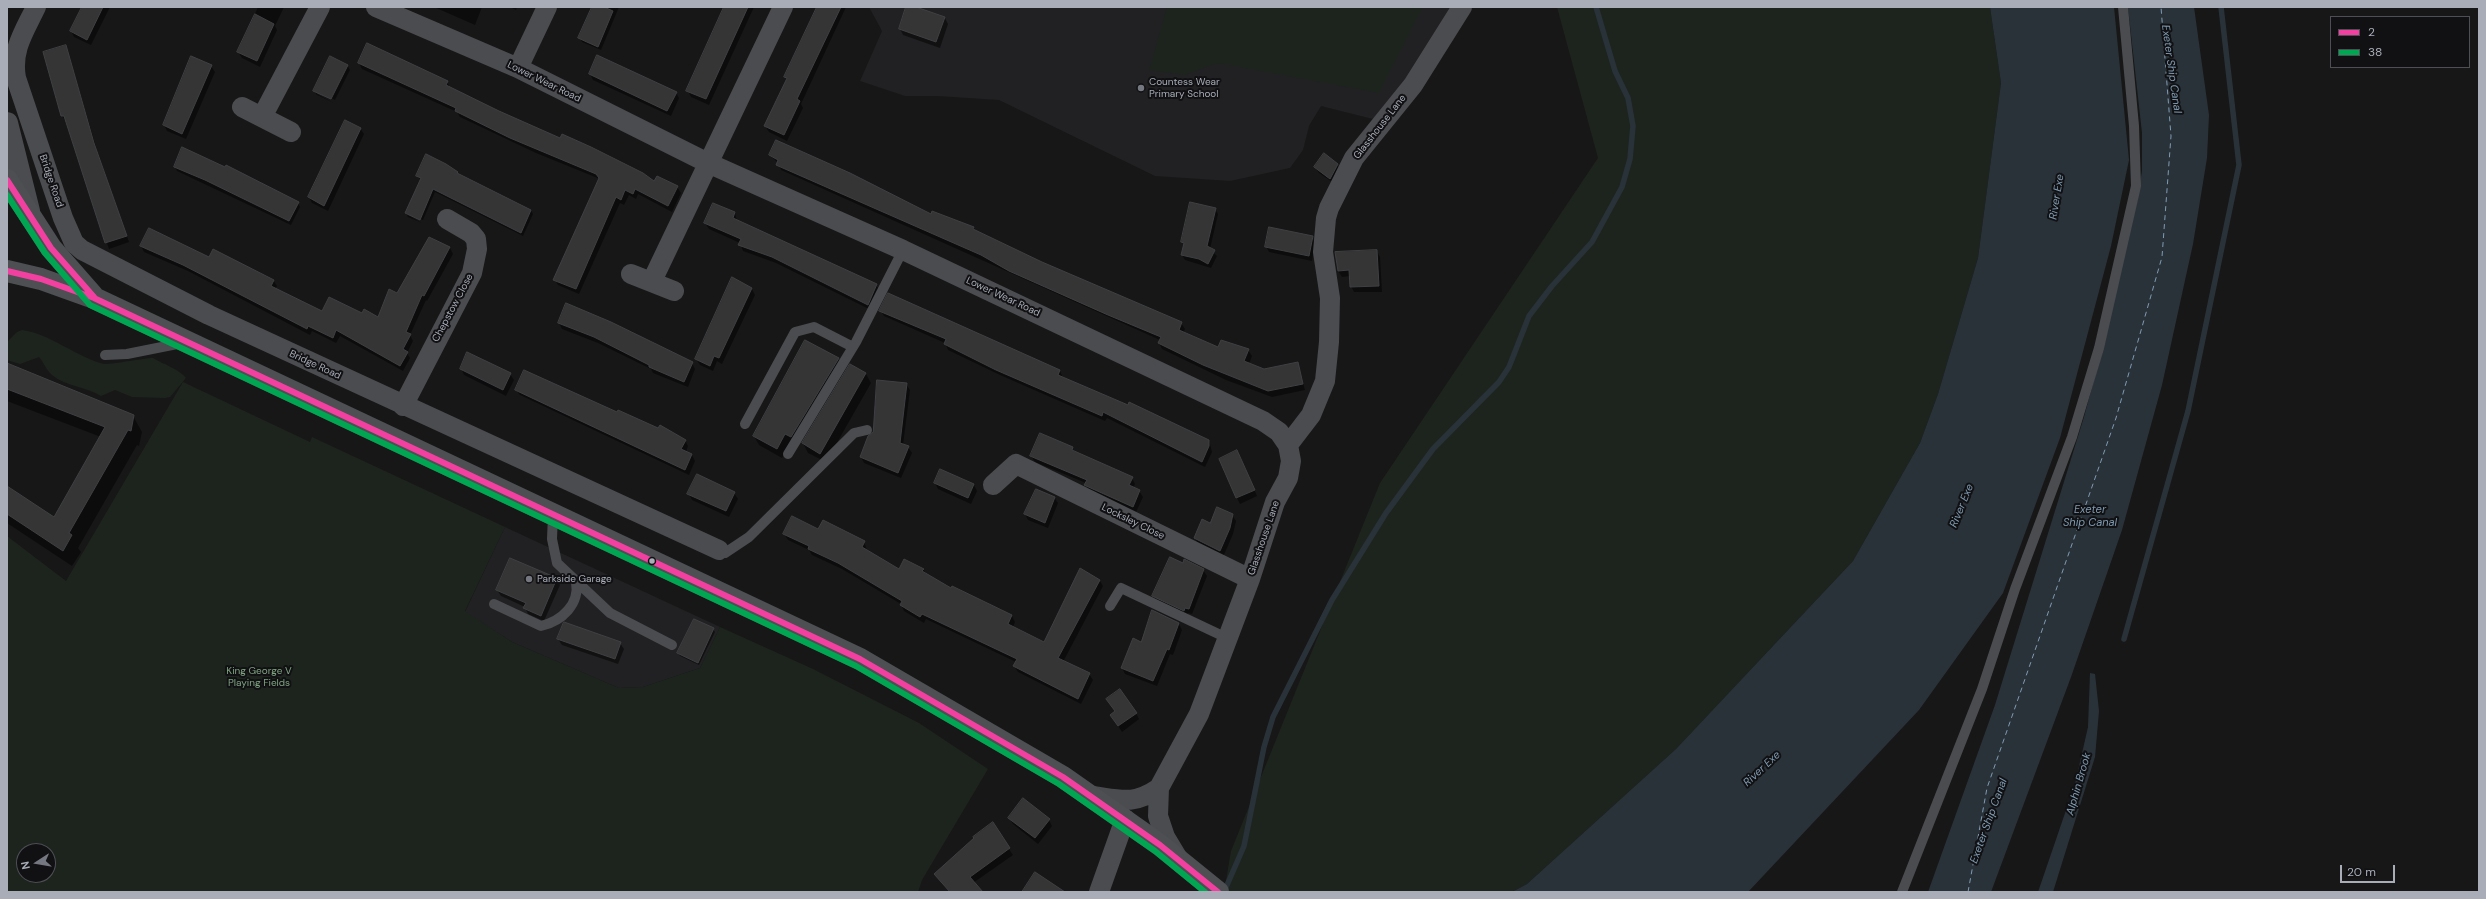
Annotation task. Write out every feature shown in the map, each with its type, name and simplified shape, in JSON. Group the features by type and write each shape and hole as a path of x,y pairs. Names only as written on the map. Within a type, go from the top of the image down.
{"main road":[{"path":"7,180 31,220 51,248 94,298"},
{"path":"7,271 14,271 56,284 94,298 860,659 1093,796 1179,860 1210,886"},
{"path":"7,284 20,282 56,284"}],"street":[{"name":"Bridge Road","path":"36,7 16,51 13,64 16,78 65,224 74,243 82,250 209,316 718,550"},
{"path":"262,117 320,7"},
{"name":"Lower Wear Road","path":"376,7 518,68 708,163 903,250 1263,420 1280,432 1288,445"},
{"path":"518,68 547,7"},
{"path":"652,281 783,7"},
{"name":"Glasshouse Lane","path":"1179,860 1165,837 1158,816 1159,788 1199,714 1250,579 1275,502 1288,478 1291,461 1288,445 1311,415 1325,382 1329,342 1330,298 1323,252 1326,218 1329,208 1354,158 1413,85 1462,7"},
{"path":"242,107 291,132"},
{"path":"7,123 31,220"},
{"name":"Chepstow Close","path":"403,406 472,274 477,249 476,239 471,233 447,219"},
{"path":"631,274 652,281 674,291"},
{"name":"Locksley Close","path":"993,485 1020,457 1250,579"},
{"path":"1093,796 1133,800 1143,798 1159,788"},
{"path":"1099,892 1125,819"}],"lane":[{"path":"1902,892 1982,689 2015,589 2072,437 2099,348 2136,186 2134,126 2123,7"},
{"path":"788,454 853,347 903,250"},
{"path":"745,424 795,332 814,327 853,347"},
{"path":"105,355 127,354 186,342"},
{"path":"718,550 724,553 730,552 749,537 854,433 867,430"},
{"path":"553,515 552,539 557,563 610,614 672,645"},
{"path":"494,604 541,626 560,618 570,609 578,593 576,582"},
{"path":"1110,606 1121,588 1227,638"}],"shaded area":[{"name":"Countess Wear Primary School","path":"869,7 1457,7 1377,120 1321,106 1309,126 1303,150 1290,168 1230,181 1155,176 999,100 937,96 905,96 860,81 882,31"},
{"path":"505,527 720,627 700,668 643,687 619,688 512,642 465,612"}],"green space":[{"path":"1167,7 1423,7 1379,93 1217,63 1185,75 1149,70"},
{"path":"1557,7 1990,7 2001,83 1978,258 1938,394 1920,443 1853,561 1676,749 1527,884 1512,892 1224,892 1231,851 1380,483 1598,158"},
{"path":"22,330 43,336 83,356 104,364 153,358 175,369 186,378 170,397 132,397 115,390 101,396 58,379 50,373 39,357 20,364 7,360 7,342 17,332"},
{"name":"King George V Playing Fields","path":"183,382 310,442 312,437 505,527 465,611 512,642 619,688 643,687 700,668 720,627 813,669 919,723 988,769 922,880 918,892 7,892 7,536 66,581"}],"water":[{"name":"River Exe","path":"1990,7 2114,7 2129,160 2111,246 2060,438 2003,593 1919,710 1748,892 1512,892 1527,884 1676,749 1853,561 1920,443 1938,394 1978,258 2001,83"},
{"name":"Exeter Ship Canal","path":"2128,7 2194,7 2209,115 2207,158 2193,244 2162,385 2122,530 2071,677 1991,892 1928,892 1995,705 2084,417 2099,362 2137,201 2142,171 2142,133"},
{"name":"Alphin Brook","path":"2090,673 2095,674 2099,711 2095,757 2053,892 2038,892 2075,784 2088,727"}],"building":[{"path":"82,7 103,7 87,40 70,31"},
{"path":"592,7 604,7 613,11 598,47 578,38"},
{"path":"724,7 748,7 706,99 686,91"},
{"path":"817,7 841,7 797,99 800,101 784,135 764,126 787,78 784,77"},
{"path":"906,7 916,7 945,17 936,42 899,29"},
{"path":"255,14 274,24 257,61 237,52"},
{"path":"367,43 448,81 446,85 499,111 560,138 562,134 591,147 643,173 654,181 657,176 678,186 668,206 635,189 633,194 625,190 621,200 616,197 576,289 553,280 599,178 596,174 510,138 455,111 456,108 358,63"},
{"path":"66,45 94,143 127,236 105,243 64,116 61,116 43,52"},
{"path":"597,55 677,92 667,111 589,74"},
{"path":"191,56 212,65 182,134 163,125"},
{"path":"330,56 348,65 331,99 313,91"},
{"path":"345,120 361,128 324,206 308,197"},
{"path":"776,140 850,173 931,214 932,211 974,227 973,229 1042,262 1182,322 1179,330 1218,347 1221,340 1249,349 1244,361 1264,369 1298,362 1303,384 1268,391 1203,365 1158,343 1161,337 1009,271 981,255 776,165 778,160 769,155"},
{"path":"182,147 225,167 226,165 299,202 289,221 205,180 174,167"},
{"path":"1324,153 1338,164 1330,179 1314,167"},
{"path":"426,154 446,164 458,172 457,173 531,210 521,233 433,189 420,220 405,213 421,178 416,176"},
{"path":"1190,202 1216,208 1207,246 1215,250 1208,264 1199,259 1181,255 1184,243 1181,242"},
{"path":"713,203 735,212 733,218 877,284 868,305 772,257 738,245 741,239 704,223"},
{"path":"1269,227 1313,236 1309,256 1265,247"},
{"path":"149,228 209,257 213,249 274,280 271,286 322,311 329,297 362,313 364,309 378,317 389,289 397,293 429,237 450,247 424,296 422,295 406,332 411,334 403,349 408,352 400,366 336,330 333,338 308,326 307,329 183,265 140,246"},
{"path":"1377,250 1379,286 1350,287 1349,270 1338,271 1335,252"},
{"path":"732,277 752,288 719,358 714,356 710,366 695,359"},
{"path":"888,293 1060,370 1058,375 1128,405 1129,402 1209,440 1209,446 1202,462 1103,412 1102,416 996,370 944,344 946,339 879,311"},
{"path":"566,303 611,322 693,362 684,382 649,367 649,365 594,337 558,323"},
{"path":"805,340 839,358 791,437 785,434 777,449 753,436"},
{"path":"467,352 511,373 503,390 460,369"},
{"path":"7,363 134,415 131,431 128,430 69,533 72,535 63,551 7,514 7,486 54,517 105,427 7,389"},
{"path":"850,364 866,373 820,454 802,443"},
{"path":"524,370 617,412 618,410 658,428 660,425 686,440 681,449 692,454 685,470 515,390"},
{"path":"877,380 907,383 900,443 909,446 898,473 860,457 868,436 873,432"},
{"path":"1040,433 1073,447 1072,450 1133,477 1129,485 1140,490 1133,507 1084,485 1087,480 1030,456"},
{"path":"1237,450 1255,490 1236,498 1219,459"},
{"path":"940,469 974,484 968,498 934,483"},
{"path":"697,474 735,492 726,511 687,494"},
{"path":"1036,489 1055,497 1045,523 1024,514"},
{"path":"1217,507 1233,514 1230,528 1220,551 1194,538 1202,519 1210,523"},
{"path":"792,516 818,529 823,520 865,541 862,547 899,569 904,559 924,569 922,571 951,588 952,586 1012,615 1008,624 1044,642 1080,568 1100,580 1058,658 1090,673 1078,699 1013,666 1017,659 922,614 920,617 900,605 902,601 838,563 808,549 809,546 783,534"},
{"path":"1170,557 1183,563 1184,559 1204,569 1189,609 1185,608 1184,611 1152,596"},
{"path":"510,558 557,578 541,616 523,608 526,603 496,590"},
{"path":"1152,610 1179,623 1169,650 1167,649 1153,681 1121,668 1133,638 1141,642"},
{"path":"694,619 714,628 698,663 677,653"},
{"path":"564,622 621,642 615,659 557,639"},
{"path":"1120,689 1137,713 1118,726 1110,715 1115,711 1106,699"},
{"path":"1023,798 1050,819 1035,838 1008,818"},
{"path":"993,822 1010,848 970,877 983,892 950,892 934,874 974,838 973,837"},
{"path":"1035,872 1065,892 1022,892"}],"waterway":[{"path":"1224,892 1244,846 1264,747 1273,717 1332,600 1386,513 1433,449 1499,382 1509,367 1529,316 1552,286 1592,242 1622,187 1630,159 1633,126 1628,98 1615,71 1596,7"},
{"path":"2124,639 2188,411 2239,165 2221,7"}],"ferry route":[{"path":"1968,892 1987,788 2116,418 2162,257 2171,136 2161,7"}],"transit line":[{"name":"2","path":"7,180 51,248 94,297"},
{"name":"38","path":"7,195 45,253 90,305 856,666 1059,784 1155,851 1205,892"},
{"name":"2","path":"7,271 41,279 94,298 860,659 1063,777 1160,845 1218,892"}],"place":[{"name":"Countess Wear Primary School","path":"1141,88"},
{"name":"Parkside Garage","path":"529,579"}]}
